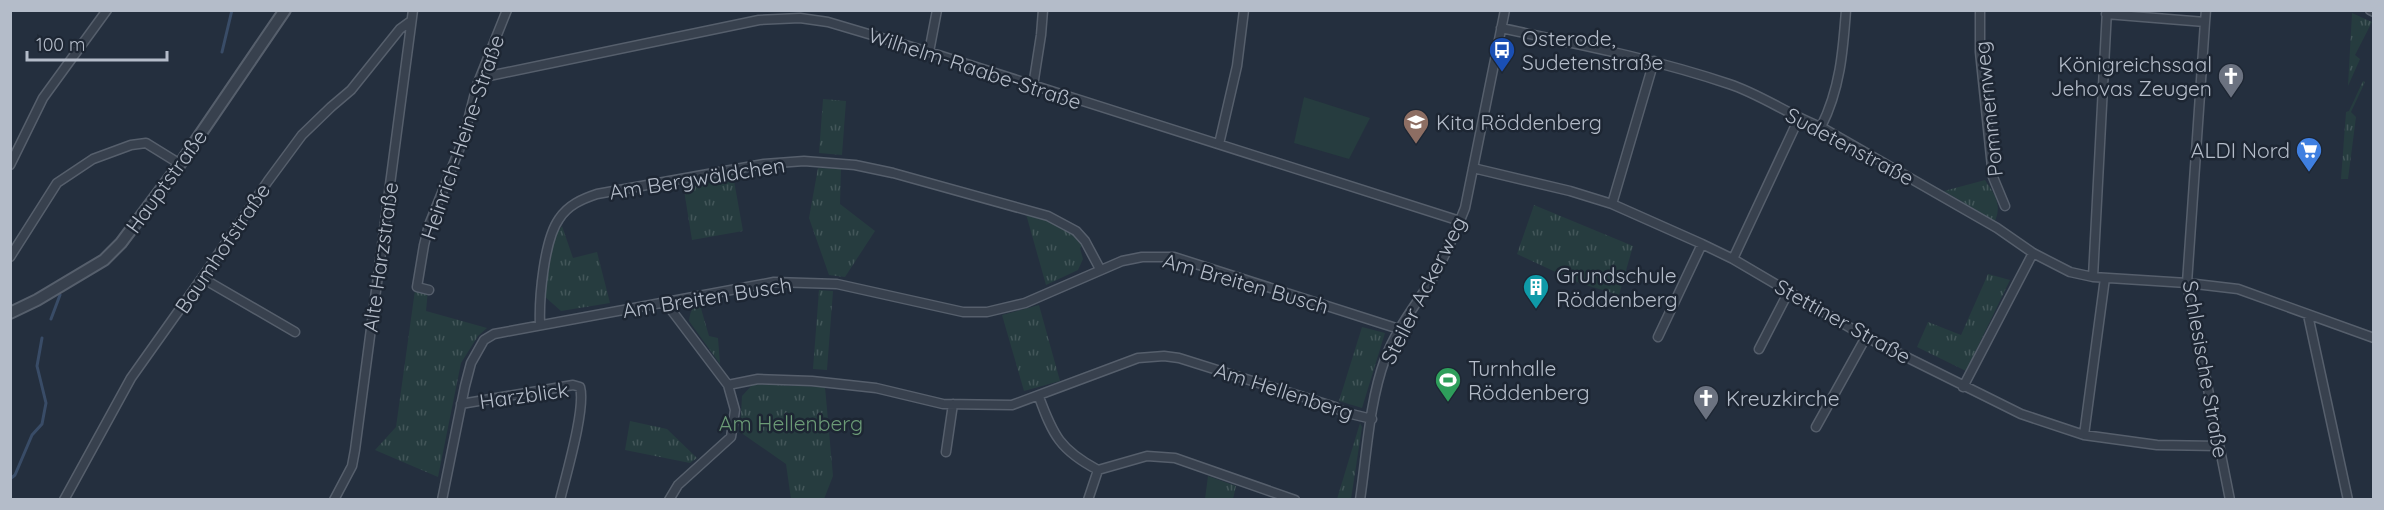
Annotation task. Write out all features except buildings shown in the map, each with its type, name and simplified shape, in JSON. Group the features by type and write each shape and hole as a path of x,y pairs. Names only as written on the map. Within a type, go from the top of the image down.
{"street":[{"path":"10,165 43,98 107,10"},
{"name":"Hauptstraße","path":"10,313 37,300 104,260 142,217 285,10"},
{"name":"Alte Harzstraße","path":"334,500 352,466 355,450 413,10"},
{"name":"Heinrich-Heine-Straße","path":"429,290 417,287 429,225 463,140 481,75 507,10"},
{"path":"929,52 937,10"},
{"path":"1033,86 1041,35 1042,10"},
{"path":"1219,144 1237,66 1244,10"},
{"name":"Steiler Ackerweg","path":"1360,500 1377,386 1386,357 1399,329 1432,279 1460,221 1505,10"},
{"path":"1821,127 1835,94 1840,74 1846,10"},
{"name":"Pommernweg","path":"1980,10 1980,52 1993,177 2005,206"},
{"name":"Schlesische Straße","path":"2206,10 2187,283 2230,500"},
{"path":"2093,278 2106,12 2205,22"},
{"name":"Wilhelm-Raabe-Straße","path":"481,75 489,76 759,20 780,18 828,22 1460,221"},
{"name":"Baumhofstraße","path":"64,500 131,378 267,181 302,135 351,90 400,29 411,21"},
{"name":"Sudetenstraße","path":"1501,28 1654,62 1731,84 1821,127 1997,228 2033,253 2070,272 2093,278 2187,283 2238,289 2373,338"},
{"path":"1612,204 1654,62"},
{"path":"1732,259 1799,118"},
{"path":"10,257 57,183 93,159 131,145 146,143 180,164"},
{"name":"Am Bergwäldchen","path":"540,324 539,299 552,231 568,208 597,194 764,164 804,161 855,165 893,173 1048,216 1076,231 1100,269"},
{"name":"Stettiner Straße","path":"1473,168 1570,191 1612,204 1702,244 1790,291 1866,337 2021,414 2084,435 2157,445 2219,446"},
{"path":"1658,337 1702,244"},
{"path":"1963,387 2033,253"},
{"name":"Am Breiten Busch","path":"442,500 471,363 484,340 494,334 540,324 774,282 837,284 963,312 987,312 1026,303 1122,261 1142,257 1174,258 1399,329"},
{"path":"202,278 295,332"},
{"path":"2084,435 2105,278"},
{"path":"1759,348 1790,291"},
{"path":"666,303 728,385 735,410 731,437 678,484 669,500"},
{"path":"2308,315 2348,500"},
{"path":"1816,427 1866,337"},
{"name":"Am Hellenberg","path":"728,385 758,379 812,381 876,388 943,404 1012,405 1039,397 1122,363 1149,356 1164,356 1179,358 1335,407 1343,412 1372,418"},
{"name":"Harzblick","path":"461,404 573,384 580,387 579,416 560,500"},
{"path":"1039,397 1055,437 1076,457 1098,470 1147,456 1175,458 1295,500"},
{"path":"946,452 953,404"},
{"path":"1088,500 1098,470"}],"green space":[{"path":"2352,13 2372,22 2355,55 2360,59 2348,86"},
{"path":"2363,81 2365,82 2351,112 2356,117 2348,179 2341,179 2346,112 2349,111"},
{"path":"1304,97 1370,118 1349,159 1294,143"},
{"path":"823,99 846,101 842,155 819,153"},
{"path":"818,168 841,169 840,204 875,231 845,277 829,275 809,218"},
{"path":"733,175 743,231 692,240 683,184"},
{"path":"1985,180 1998,205 1995,221 1944,191"},
{"path":"1534,205 1633,246 1619,295 1579,283 1517,254"},
{"path":"1026,214 1057,225 1077,240 1082,246 1080,248 1083,259 1078,270 1046,285"},
{"path":"562,226 573,258 597,252 610,303 561,311 544,296 554,237"},
{"path":"1988,274 2010,280 1966,371 1917,347 1928,322 1961,335"},
{"path":"415,290 428,290 426,311 487,328 478,336 461,363 438,477 375,450 396,427"},
{"path":"819,290 833,291 827,370 813,369"},
{"path":"700,305 709,336 718,338 720,364 689,321 691,311"},
{"path":"1039,305 1060,381 1024,391 1002,315"},
{"path":"1362,327 1385,333 1362,408 1339,401"},
{"name":"Am Hellenberg","path":"753,384 825,387 833,476 824,499 791,499 786,464 740,432 742,396"},
{"path":"630,421 667,429 697,458 690,463 625,450"},
{"path":"1360,423 1362,427 1351,499 1337,499"},
{"path":"1208,476 1236,486 1233,499 1205,499"}],"waterway":[{"path":"222,52 232,10"},
{"path":"51,319 60,295"},
{"path":"10,479 15,475 32,435 42,424 46,403 37,366 42,338"}],"place":[{"name":"Osterode, Sudetenstraße","path":"1502,73"},
{"name":"Königreichssaal Jehovas Zeugen","path":"2231,99"},
{"name":"Kita Röddenberg","path":"1416,145"},
{"name":"ALDI Nord","path":"2309,173"},
{"name":"Grundschule Röddenberg","path":"1536,310"},
{"name":"Turnhalle Röddenberg","path":"1448,403"},
{"name":"Kreuzkirche","path":"1706,421"}]}
